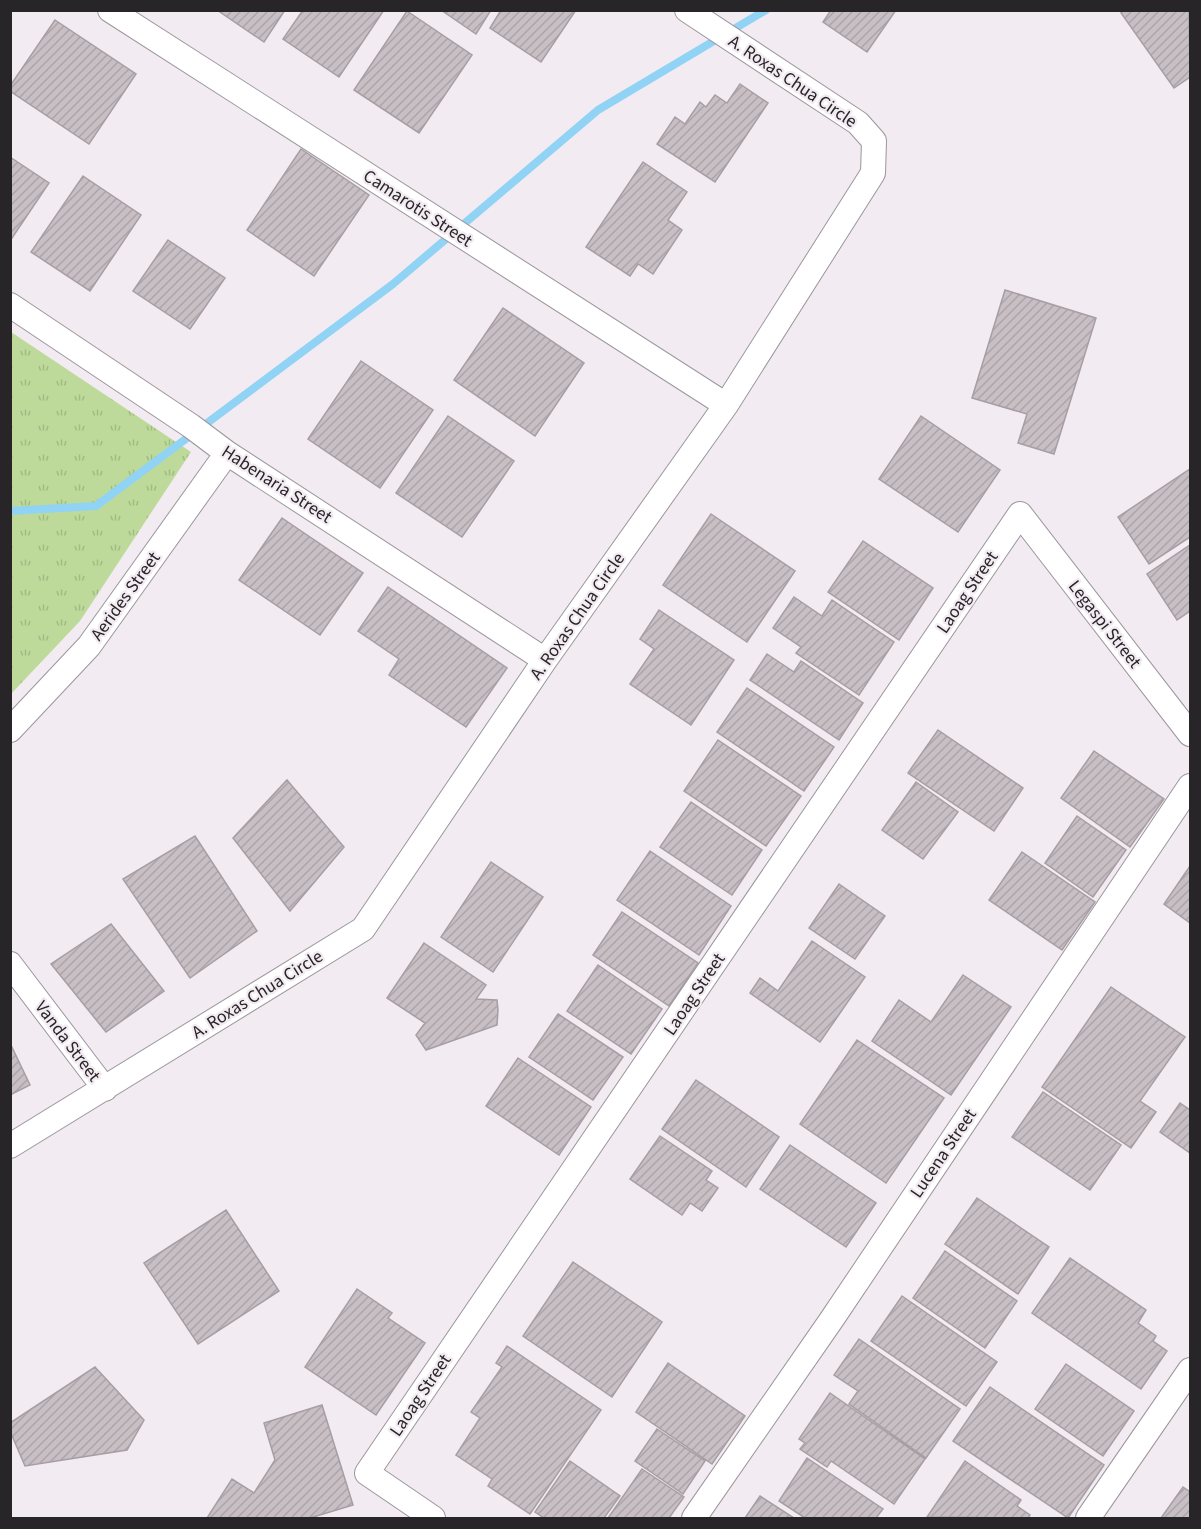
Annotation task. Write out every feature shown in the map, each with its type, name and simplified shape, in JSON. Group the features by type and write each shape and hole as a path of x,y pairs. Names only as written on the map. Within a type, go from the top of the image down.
{"street":[{"name":"Camarotis Street","path":"110,10 726,405"},
{"name":"A. Roxas Chua Circle","path":"10,1146 363,929 546,660 726,405 873,173 874,141 858,123 691,13"},
{"name":"Habenaria Street","path":"10,305 198,431 227,453 546,660"},
{"name":"Aerides Street","path":"10,730 89,646 227,453"},
{"name":"Legaspi Street","path":"1020,514 1191,734"},
{"name":"Laoag Street","path":"433,1518 367,1473 1020,514"},
{"name":"Lucena Street","path":"694,1518 832,1319 1191,786"},
{"name":"Vanda Street","path":"10,964 105,1089"},
{"path":"1088,1518 1191,1370"}],"green space":[{"path":"11,332 191,452 80,621 11,694"}],"building":[{"path":"217,10 285,10 264,42"},
{"path":"303,10 384,10 339,77 283,39"},
{"path":"441,10 491,10 476,34"},
{"path":"501,10 576,10 541,62 490,28"},
{"path":"831,10 896,10 867,52 823,22"},
{"path":"1125,10 1189,10 1190,77 1174,88 1121,13"},
{"path":"407,11 472,55 419,133 354,90"},
{"path":"55,20 136,74 89,144 10,91 10,86"},
{"path":"740,84 768,103 715,182 657,144 675,117 685,124 700,102 706,107 715,95 727,103"},
{"path":"301,149 369,195 314,276 247,230"},
{"path":"10,157 49,183 10,241"},
{"path":"643,162 687,192 668,220 682,230 653,274 638,264 630,276 586,247"},
{"path":"83,176 141,215 90,291 31,252"},
{"path":"168,240 225,278 190,329 133,291"},
{"path":"1005,290 1096,318 1054,454 1018,443 1027,414 972,398"},
{"path":"503,308 584,363 535,436 454,380"},
{"path":"361,361 433,410 380,488 308,439"},
{"path":"448,416 514,461 462,537 396,493"},
{"path":"921,416 1000,470 958,532 879,479"},
{"path":"1190,469 1190,537 1149,564 1118,517"},
{"path":"711,514 795,571 747,642 663,585"},
{"path":"282,518 363,573 320,635 239,580"},
{"path":"863,541 933,588 899,640 828,592"},
{"path":"1190,545 1190,611 1177,620 1147,574"},
{"path":"388,587 507,668 466,727 389,675 399,659 358,631"},
{"path":"794,597 822,616 832,600 894,642 859,695 796,653 801,647 773,628"},
{"path":"659,610 734,660 691,725 630,684 654,649 640,639"},
{"path":"767,654 794,672 801,661 863,703 839,740 750,680"},
{"path":"747,688 834,747 804,791 717,732"},
{"path":"938,730 1023,788 994,831 908,773"},
{"path":"718,740 801,796 766,846 684,791"},
{"path":"1094,751 1164,799 1130,847 1061,798"},
{"path":"287,780 344,847 290,911 233,838"},
{"path":"916,782 958,812 923,859 882,830"},
{"path":"691,802 762,850 732,895 660,847"},
{"path":"1077,816 1126,850 1093,897 1045,863"},
{"path":"195,836 257,931 190,978 123,879"},
{"path":"650,851 731,906 699,955 617,900"},
{"path":"1022,852 1095,902 1062,950 989,900"},
{"path":"491,862 543,897 493,972 441,937"},
{"path":"1190,866 1190,923 1164,904"},
{"path":"839,884 885,916 855,959 809,928"},
{"path":"622,912 698,963 669,1006 593,955"},
{"path":"111,924 164,991 106,1032 51,964"},
{"path":"812,941 865,977 820,1042 750,993 760,978 778,991"},
{"path":"424,943 486,985 476,999 497,1000 497,1025 426,1050 416,1035 425,1023 387,998"},
{"path":"598,965 662,1009 631,1054 567,1011"},
{"path":"963,975 1011,1007 951,1095 872,1041 899,1000 931,1022"},
{"path":"1111,987 1185,1037 1140,1101 1156,1112 1131,1148 1042,1087"},
{"path":"558,1014 623,1057 593,1100 529,1057"},
{"path":"857,1040 944,1098 886,1183 800,1124"},
{"path":"10,1043 30,1085 10,1095"},
{"path":"518,1058 591,1107 559,1155 486,1106"},
{"path":"696,1080 779,1137 746,1187 662,1129"},
{"path":"1043,1092 1121,1145 1090,1190 1012,1137"},
{"path":"1180,1103 1190,1110 1190,1153 1160,1132"},
{"path":"660,1136 712,1171 706,1180 718,1188 702,1211 690,1203 682,1215 630,1179"},
{"path":"790,1145 876,1203 846,1247 760,1189"},
{"path":"977,1198 1049,1247 1018,1294 945,1244"},
{"path":"226,1210 279,1291 198,1344 144,1263"},
{"path":"945,1251 1017,1301 985,1348 913,1298"},
{"path":"1070,1258 1146,1310 1138,1323 1156,1336 1153,1341 1167,1351 1141,1389 1032,1313"},
{"path":"573,1262 662,1322 612,1397 523,1336"},
{"path":"357,1289 392,1313 388,1318 425,1343 376,1415 305,1367"},
{"path":"902,1296 997,1362 966,1406 871,1341"},
{"path":"859,1339 960,1409 926,1458 849,1404 858,1391 834,1375"},
{"path":"507,1346 601,1410 530,1514 488,1486 492,1479 456,1455 480,1418 471,1412 502,1367 496,1363"},
{"path":"668,1363 745,1416 712,1464 636,1412"},
{"path":"1066,1364 1134,1411 1103,1456 1035,1409"},
{"path":"95,1367 144,1420 127,1450 25,1466 10,1431 10,1423"},
{"path":"990,1387 1104,1465 1068,1518 953,1441"},
{"path":"830,1393 925,1459 894,1504 831,1461 827,1467 800,1449 805,1443 799,1439"},
{"path":"322,1405 353,1505 310,1518 207,1518 232,1479 254,1493 275,1460 264,1423"},
{"path":"657,1429 705,1461 683,1494 635,1461"},
{"path":"807,1458 883,1509 876,1518 805,1518 779,1501"},
{"path":"570,1461 620,1496 604,1518 544,1518 535,1512"},
{"path":"965,1461 1021,1500 1017,1506 1030,1515 1028,1518 927,1517"},
{"path":"642,1469 684,1497 669,1518 608,1518"},
{"path":"1183,1487 1190,1492 1190,1518 1161,1518"},
{"path":"760,1496 794,1518 745,1518"}],"waterway":[{"path":"10,511 96,506 393,284 598,110 766,10"}]}
